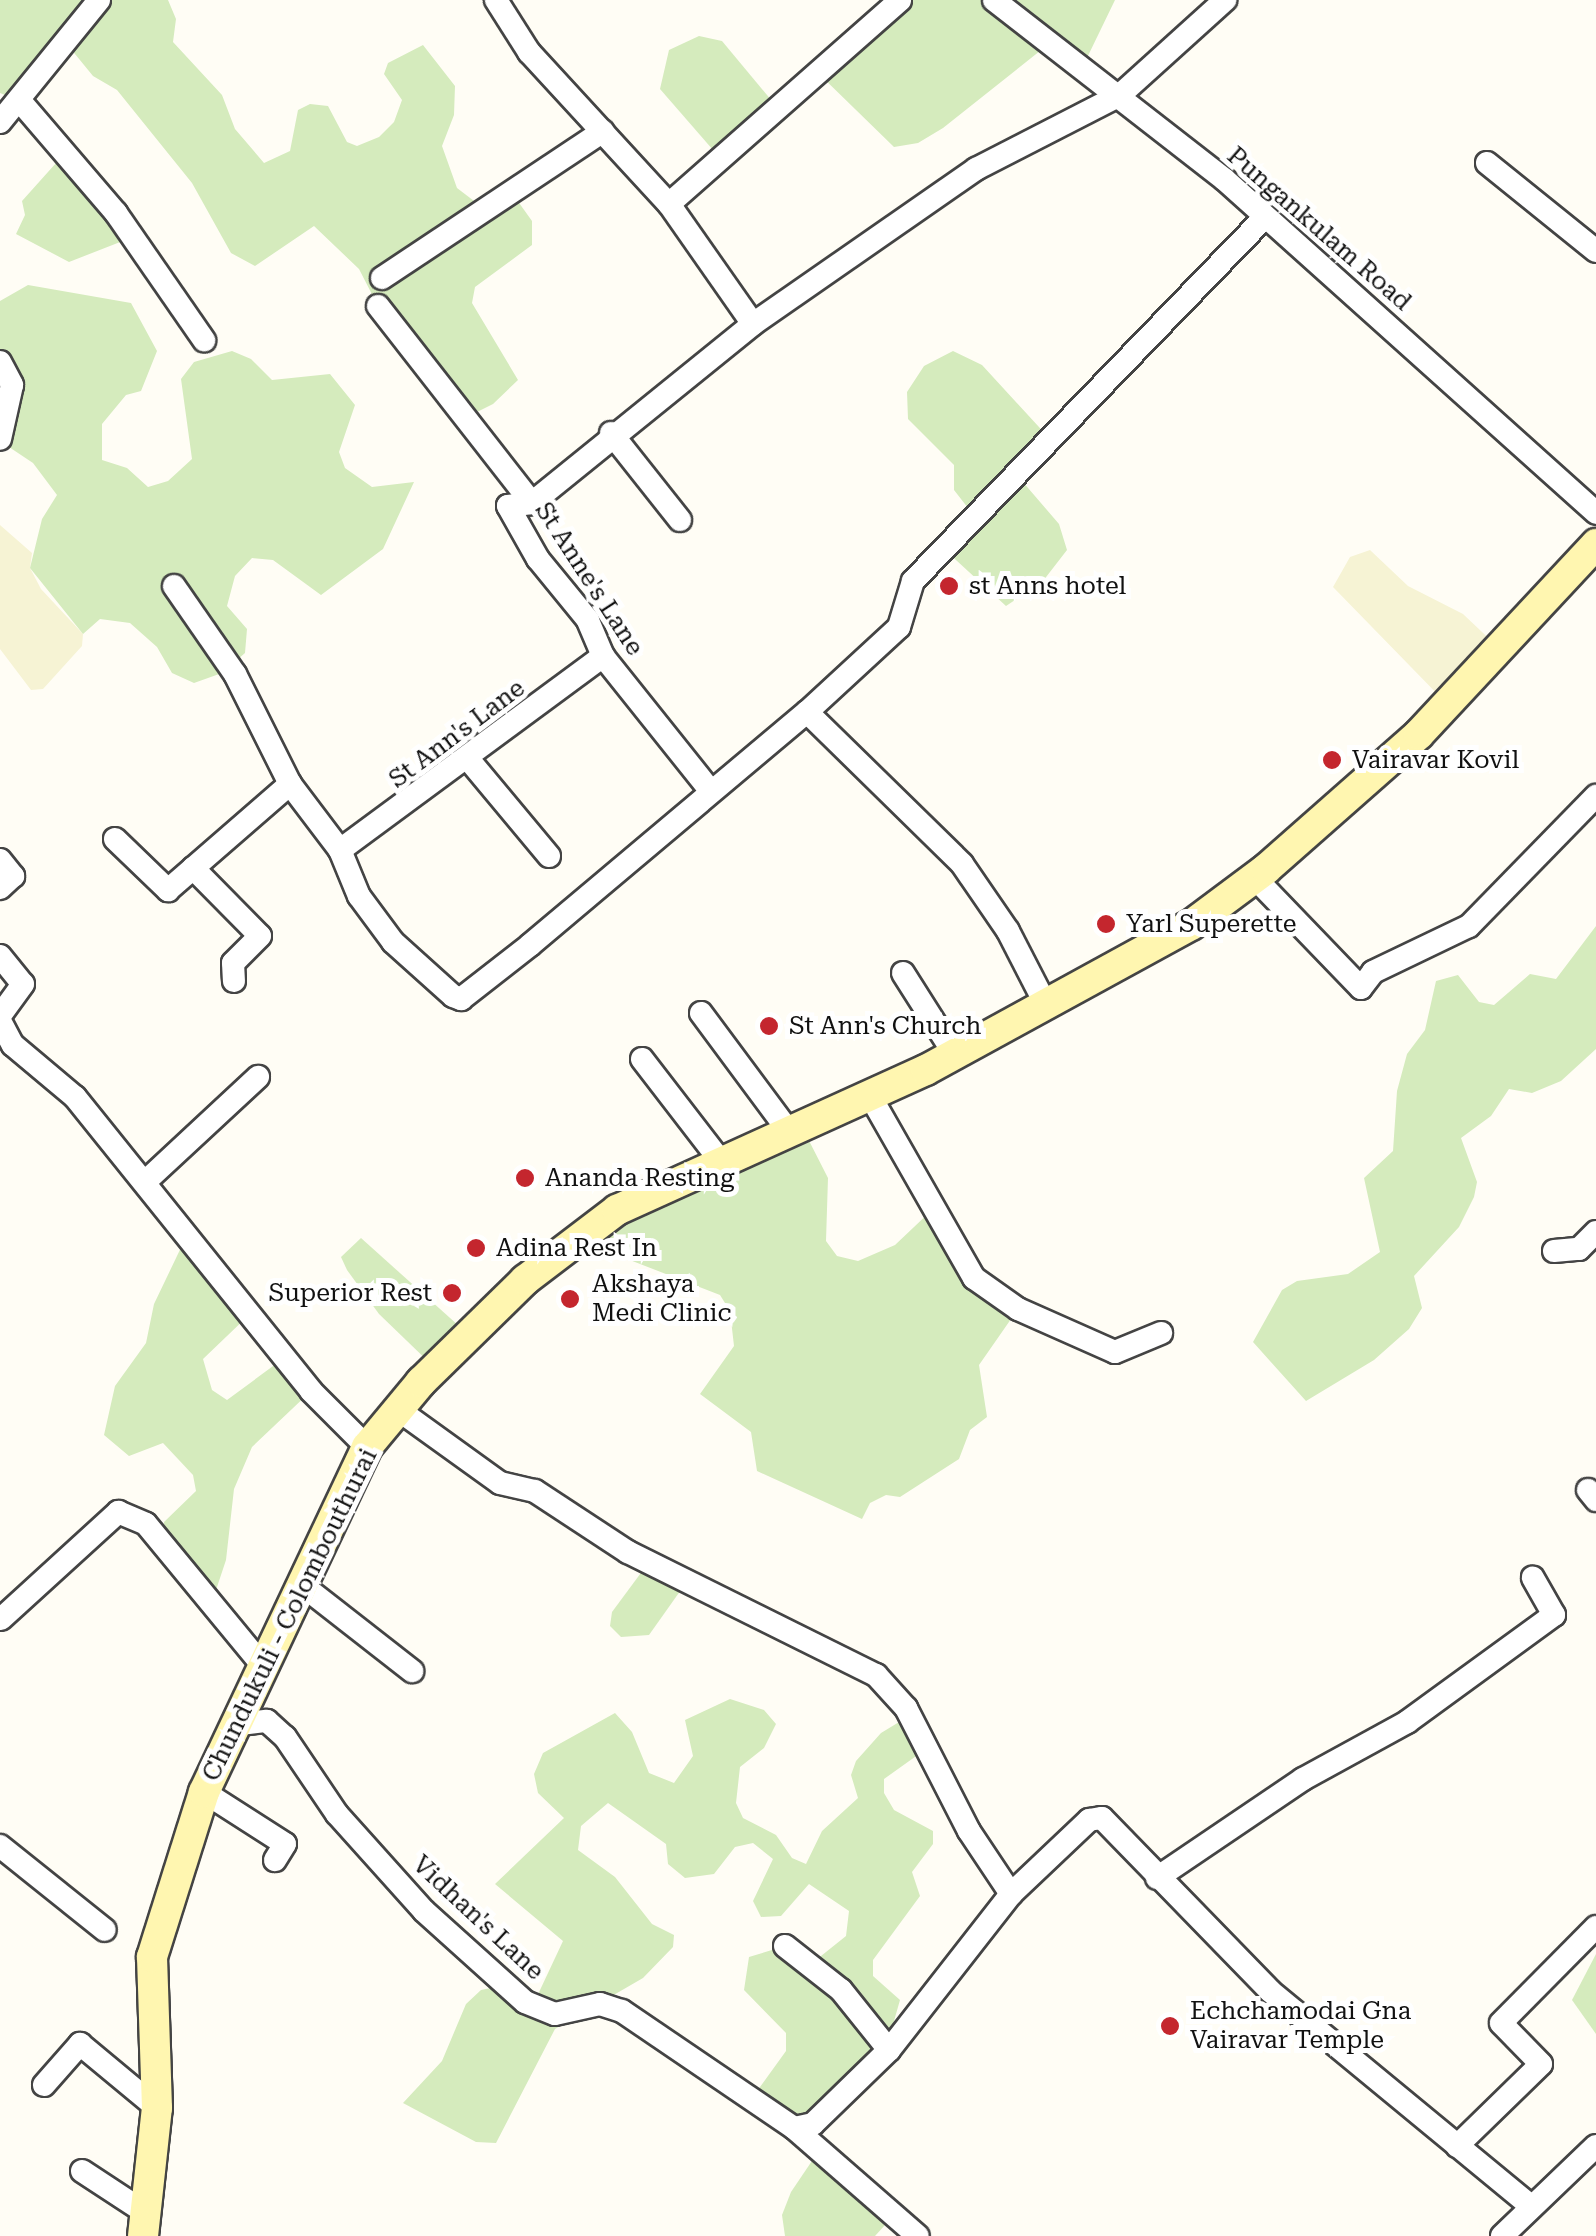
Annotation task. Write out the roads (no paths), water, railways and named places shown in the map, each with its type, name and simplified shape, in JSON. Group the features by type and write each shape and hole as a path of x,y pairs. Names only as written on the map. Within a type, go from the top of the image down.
{"main road":[{"name":"Chundukuli - Colombouthurai","path":"146,2226 157,2108 152,1957 204,1792 367,1447 526,1280 616,1210 718,1159 954,1055 1191,925 1254,877 1419,734 1596,544"}],"street":[{"path":"0,122 99,0"},
{"path":"496,0 529,52 669,204 753,324"},
{"path":"669,204 900,0"},
{"name":"Pungankulam Road","path":"994,0 1120,95 1265,217 1596,513"},
{"name":"St Anne's Lane","path":"709,789 603,656 588,620 538,559 508,506 532,503 611,433 753,324 976,169 1120,95 1226,0"},
{"path":"20,101 116,213 204,340"},
{"path":"382,278 603,131"},
{"path":"1487,163 1596,250"},
{"path":"174,586 234,674 290,784 340,850 359,896 393,942 461,998 709,789 807,712 899,627 913,581 1265,217"},
{"path":"378,306 532,503"},
{"path":"0,362 12,385 0,440"},
{"path":"611,433 680,520"},
{"name":"St Ann's Lane","path":"340,850 469,760 603,656"},
{"path":"807,712 962,864 1008,931 1047,1007"},
{"path":"469,760 549,856"},
{"path":"115,839 168,890 290,784"},
{"path":"1254,877 1361,988 1372,972 1468,926 1596,796"},
{"path":"0,860 13,876 0,888"},
{"path":"193,868 260,936 233,963 234,981"},
{"path":"0,956 24,984 0,1018 14,1045 76,1097 311,1391 367,1447"},
{"path":"904,973 954,1055"},
{"path":"701,1013 787,1129"},
{"path":"642,1059 718,1159"},
{"path":"146,1181 258,1077"},
{"path":"869,1094 974,1278 1018,1309 1114,1352 1160,1333"},
{"path":"1554,1251 1579,1249 1596,1232"},
{"path":"400,1410 500,1483 534,1491 628,1552 876,1674 906,1708 970,1831 1011,1894"},
{"path":"0,1619 118,1512 146,1524 263,1666"},
{"path":"1158,1878 1303,1779 1407,1722 1554,1615 1534,1578"},
{"path":"302,1585 412,1671"},
{"name":"Vidhan's Lane","path":"232,1726 267,1721 284,1736 337,1814 424,1912 525,2002 555,2014 600,2004 622,2012 794,2128 918,2236"},
{"path":"204,1792 285,1844 275,1860"},
{"path":"794,2128 814,2124 889,2050 1011,1894 1089,1820 1102,1818 1270,1991 1532,2206"},
{"path":"0,1846 105,1930"},
{"path":"1456,2146 1541,2064 1501,2024 1596,1928"},
{"path":"786,1946 841,1990 889,2050"},
{"path":"44,2085 80,2044 157,2108"},
{"path":"1502,2236 1596,2146"},
{"path":"82,2171 146,2226"}],"place":[{"name":"st Anns hotel","path":"949,586"},
{"name":"Vairavar Kovil","path":"1332,760"},
{"name":"Yarl Superette","path":"1106,924"},
{"name":"St Ann's Church","path":"769,1026"},
{"name":"Ananda Resting","path":"525,1178"},
{"name":"Adina Rest In","path":"476,1248"},
{"name":"Superior Rest","path":"452,1293"},
{"name":"Akshaya Medi Clinic","path":"570,1299"},
{"name":"Echchamodai Gna Vairavar Temple","path":"1170,2026"}]}
